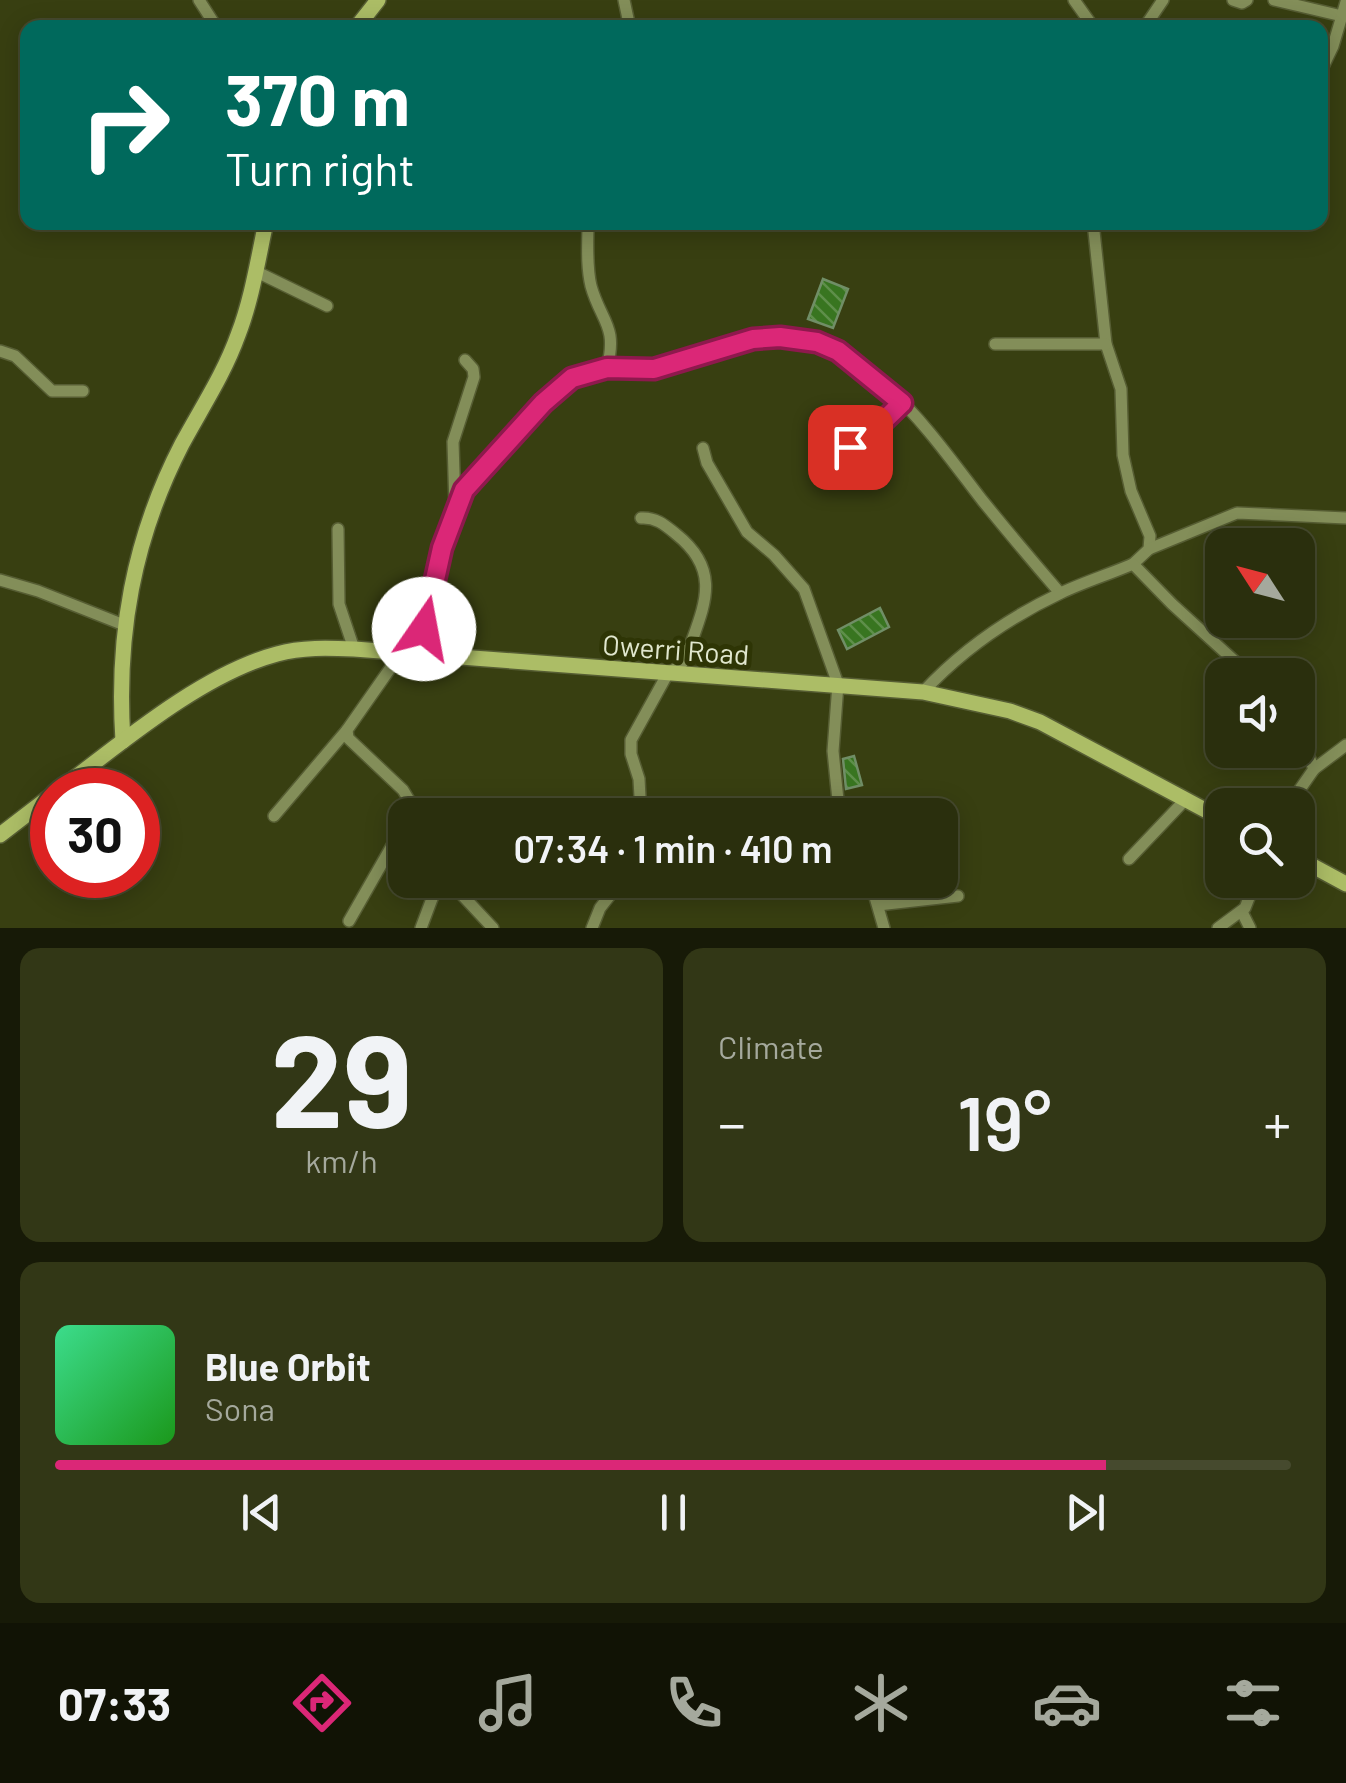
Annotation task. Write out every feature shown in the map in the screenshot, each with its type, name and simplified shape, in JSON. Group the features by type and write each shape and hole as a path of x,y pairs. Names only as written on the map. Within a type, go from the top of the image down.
{"main road":[{"path":"362,20 378,0"},
{"path":"123,742 120,682 124,625 150,520 181,446 222,374 240,330 264,230"},
{"name":"Owerri Road","path":"89,768 219,677 247,663 312,648 354,648 923,692 1010,711 1040,722 1205,809"},
{"path":"0,834 30,812"},
{"path":"1315,867 1346,884"}],"street":[{"path":"1233,0 1247,0"},
{"path":"1274,0 1342,16"},
{"path":"1339,48 1346,2"},
{"path":"588,230 591,285 610,327 612,341 607,368"},
{"path":"1094,230 1106,344 1121,390 1122,454 1131,491 1150,536 1149,548"},
{"path":"255,270 327,306"},
{"path":"420,654 455,506 464,490 543,403 572,378 607,368 654,369 753,339 796,339 838,351 902,403 932,432 1017,544 1060,593"},
{"path":"995,344 1106,344"},
{"path":"0,350 15,356 52,391 83,391"},
{"path":"455,506 453,442 474,377 466,360"},
{"path":"830,462 871,433 902,403"},
{"path":"703,448 707,463 747,532 774,554 804,588 838,684 833,751 838,798"},
{"path":"923,692 963,653 1060,593 1133,564 1149,548 1237,514 1346,518"},
{"path":"640,798 631,740 668,673 686,658 708,592 702,565 686,542 662,524 641,518"},
{"path":"338,529 339,604 354,648"},
{"path":"1133,564 1231,658"},
{"path":"0,580 124,625"},
{"path":"274,816 347,730 401,652"},
{"path":"347,730 348,738 407,798"},
{"path":"1315,767 1346,744"},
{"path":"1300,788 1314,768"},
{"path":"1130,859 1186,799"},
{"path":"349,921 388,853"},
{"path":"421,928 432,898"},
{"path":"465,898 493,928"},
{"path":"592,928 608,898"},
{"path":"876,898 884,928"},
{"path":"878,905 940,898"},
{"path":"1218,928 1242,912 1248,898"},
{"path":"1242,912 1250,928"}],"building":[{"path":"823,279 848,289 833,328 808,319"},
{"path":"880,608 889,627 847,649 838,630"},
{"path":"854,756 862,785 846,789 843,759"}],"route":[{"path":"424,629 442,548 464,490 543,403 572,378 607,368 654,369 753,339 780,337 817,342 838,351 902,403 850,447"}]}
